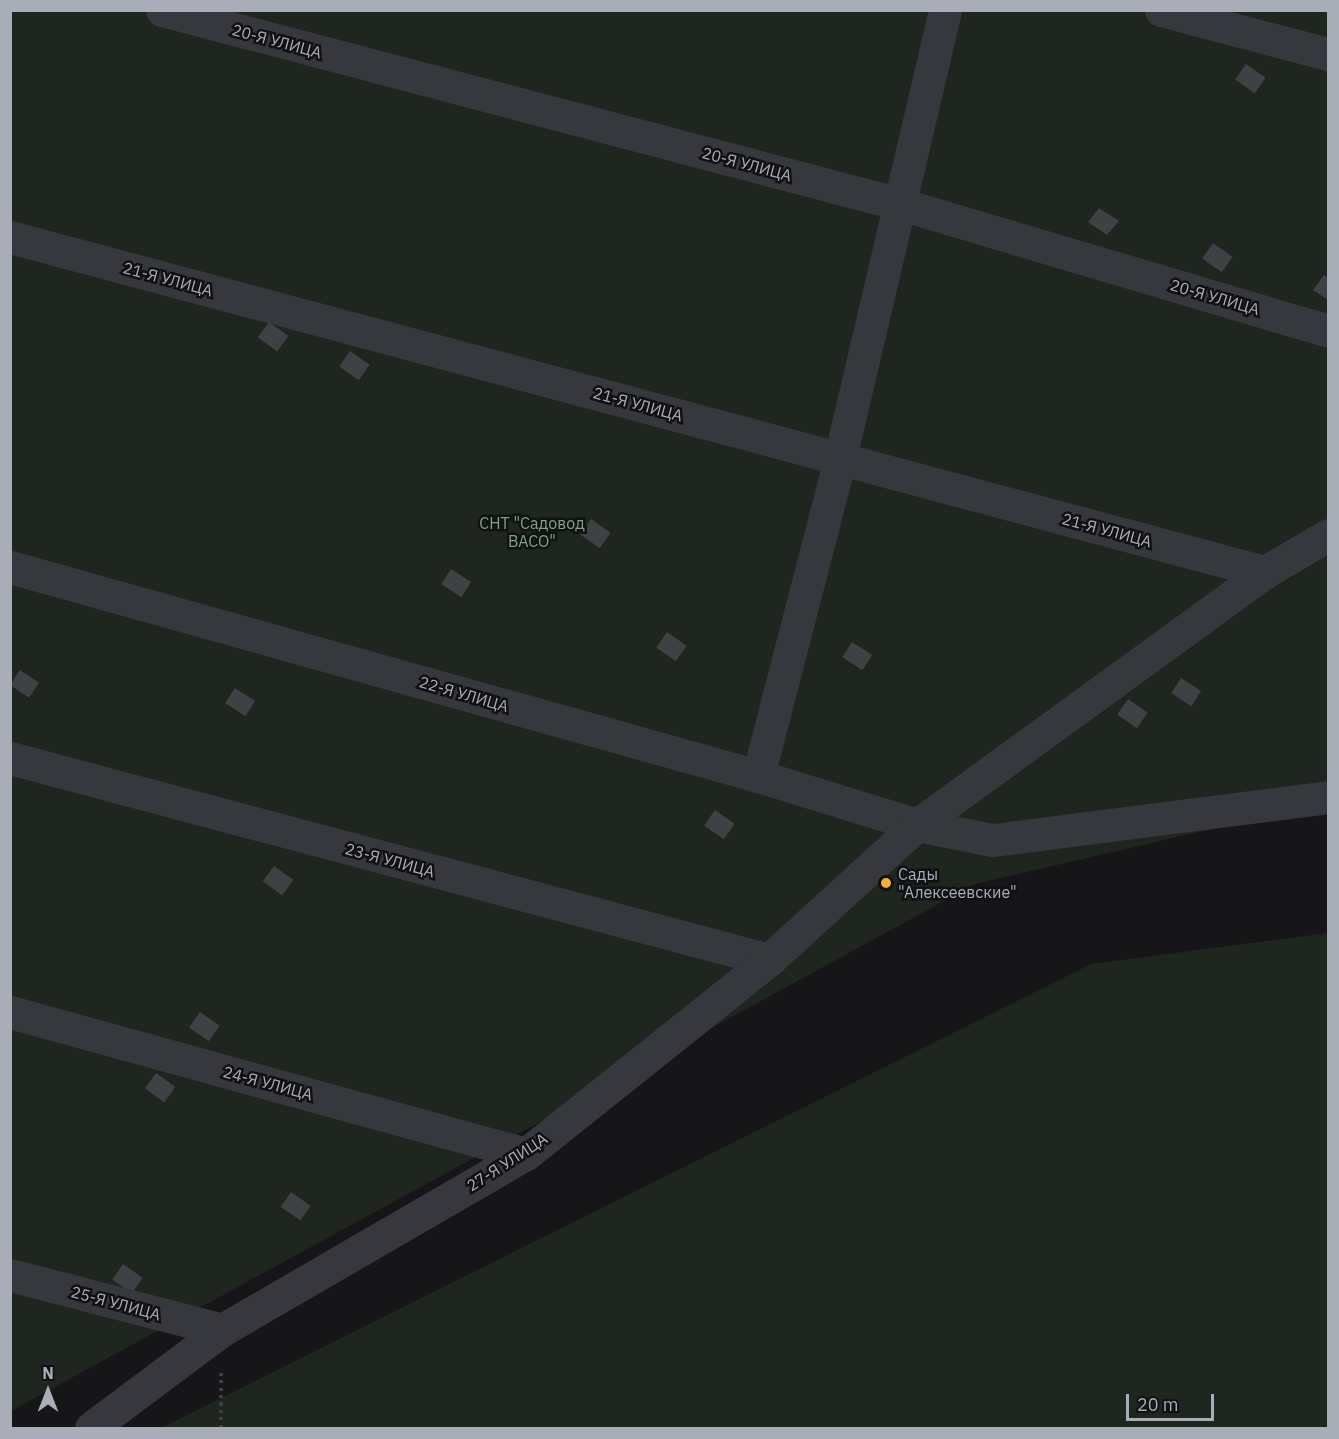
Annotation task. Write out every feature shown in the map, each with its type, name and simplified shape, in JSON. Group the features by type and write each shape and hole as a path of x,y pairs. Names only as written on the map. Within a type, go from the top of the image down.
{"street":[{"name":"20-Я УЛИЦА","path":"162,10 900,204 1329,331"},
{"path":"758,776 840,458 945,10"},
{"path":"1161,10 1329,54"},
{"name":"21-Я УЛИЦА","path":"10,237 1265,572"},
{"name":"27-Я УЛИЦА","path":"91,1428 222,1330 526,1155 769,960 917,825 1265,572 1329,535"},
{"name":"22-Я УЛИЦА","path":"10,567 758,776 917,825 993,840 1329,796"},
{"name":"23-Я УЛИЦА","path":"10,758 769,960"},
{"name":"24-Я УЛИЦА","path":"10,1012 526,1155"},
{"name":"25-Я УЛИЦА","path":"10,1275 222,1330"}],"path":[{"path":"221,1428 222,1330"}],"green space":[{"name":"СНТ \"Садовод ВАСО\"","path":"11,11 1328,11 1328,802 975,884 11,1411"},
{"path":"1328,933 1328,1428 161,1428 1091,964"}],"building":[{"path":"1246,64 1266,78 1255,93 1235,80"},
{"path":"1099,208 1119,221 1107,235 1088,222"},
{"path":"1213,243 1233,257 1222,272 1202,259"},
{"path":"1324,275 1328,278 1328,300 1313,290"},
{"path":"269,322 288,336 277,351 258,337"},
{"path":"350,351 370,365 359,380 339,367"},
{"path":"591,519 611,533 600,548 580,535"},
{"path":"451,569 471,582 461,597 441,584"},
{"path":"667,632 687,646 676,661 656,648"},
{"path":"852,642 872,655 862,670 842,657"},
{"path":"20,670 39,683 29,698 10,685"},
{"path":"1181,678 1201,691 1191,706 1171,693"},
{"path":"235,688 255,701 245,716 225,703"},
{"path":"1128,699 1148,713 1137,728 1117,715"},
{"path":"715,810 735,824 724,839 704,826"},
{"path":"274,866 293,880 282,895 263,881"},
{"path":"200,1012 220,1026 209,1041 189,1028"},
{"path":"156,1073 175,1087 164,1102 145,1088"},
{"path":"291,1192 311,1206 300,1221 281,1207"},
{"path":"123,1264 143,1278 132,1293 112,1280"}],"place":[{"name":"Сады \"Алексеевские\"","path":"886,883"}]}
